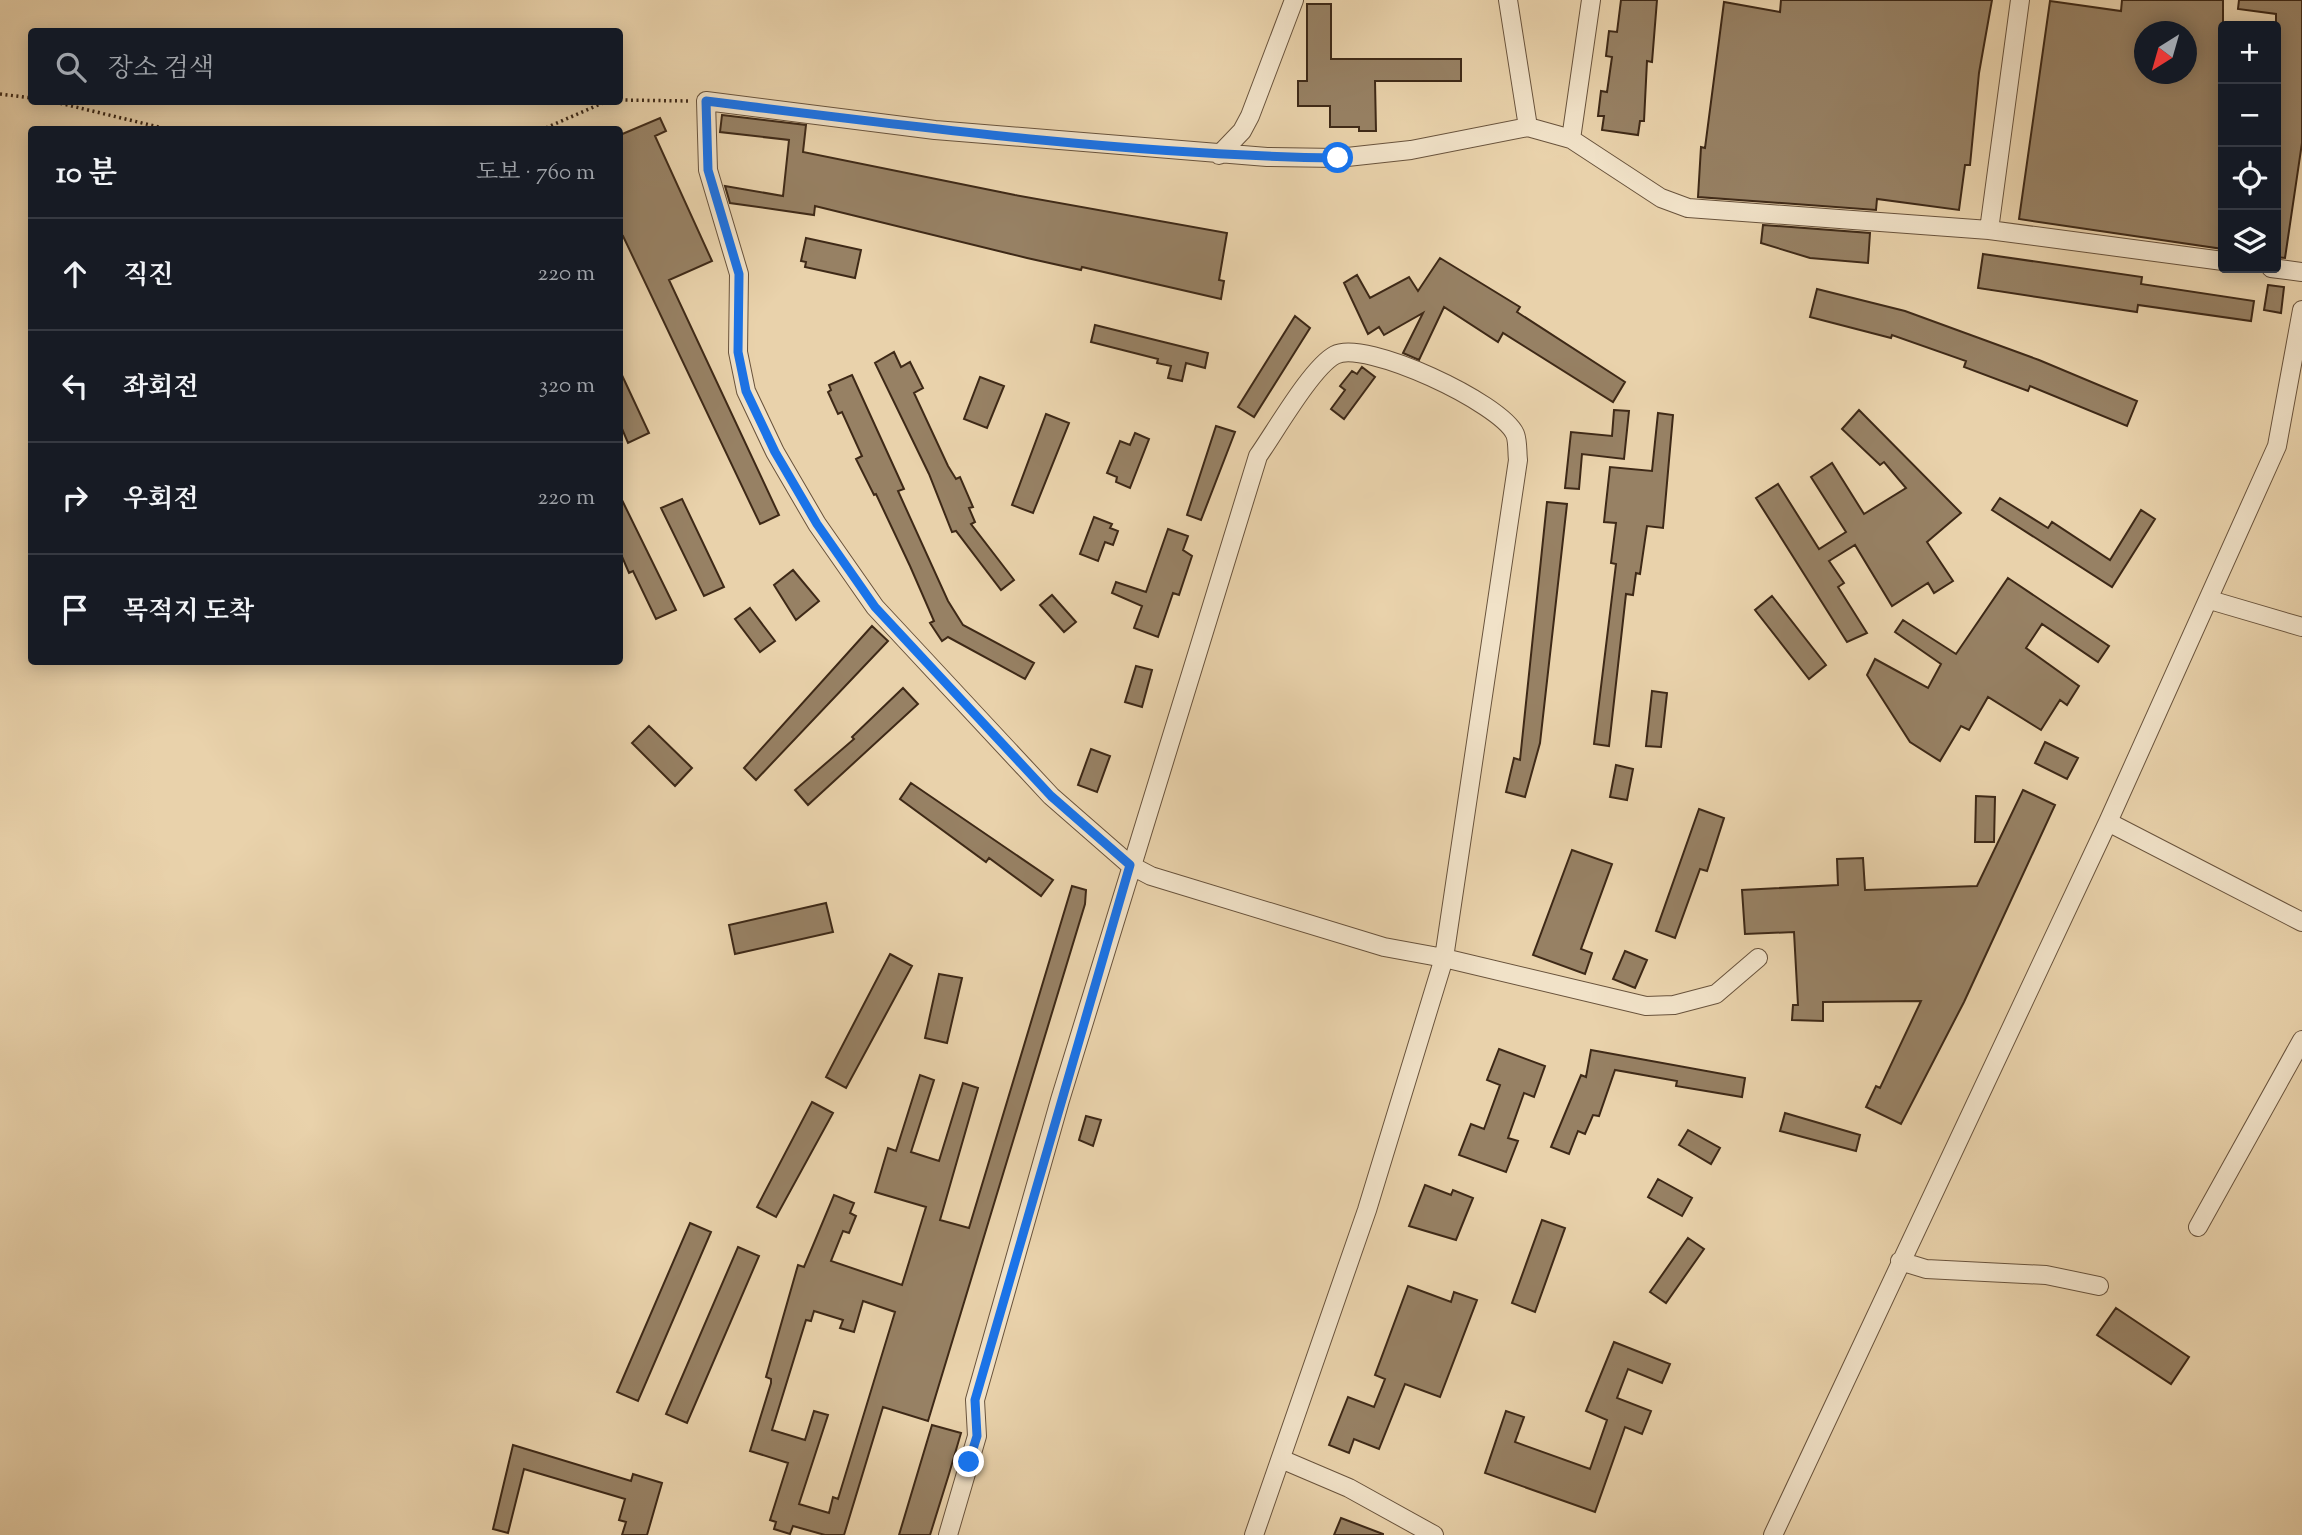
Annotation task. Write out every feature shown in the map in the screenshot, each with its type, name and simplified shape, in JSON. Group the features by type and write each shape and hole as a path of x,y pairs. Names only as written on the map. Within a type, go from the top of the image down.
{"street":[{"path":"1219,155 1242,131 1250,116 1294,0"},
{"path":"1508,0 1528,127"},
{"path":"1571,139 1591,0"},
{"path":"1989,230 2020,0"},
{"path":"1758,958 1716,994 1674,1005 1646,1006 1444,958 1384,947 1151,876 1130,865 1051,796 875,607 817,524 775,452 746,391 738,352 739,274 708,170 706,101 935,130 1219,155 1338,158 1411,150 1528,127 1571,139 1661,198 1688,208 1989,230 2218,260"},
{"path":"2281,269 2302,272"},
{"path":"1773,1535 2108,822 2277,446 2302,310"},
{"path":"948,1535 977,1436 975,1400 1130,865 1258,456 1321,367 1336,355 1350,351 1387,359 1475,400 1497,415 1515,434 1518,460 1444,958 1367,1209 1254,1535"},
{"path":"2210,600 2302,628"},
{"path":"2108,822 2302,922"},
{"path":"2198,1227 2302,1040"},
{"path":"1900,1261 1926,1269 2046,1275 2099,1286"},
{"path":"1281,1459 1349,1488 1434,1535"}],"path":[{"path":"0,94 28,98"},
{"path":"623,100 706,101"},
{"path":"67,105 154,126"},
{"path":"550,126 598,105"}],"building":[{"path":"1621,0 1657,0 1652,62 1647,61 1644,121 1640,121 1638,135 1602,130 1604,116 1598,116 1601,91 1607,92 1612,57 1606,56 1609,31 1617,32"},
{"path":"1781,0 1992,0 1979,73 1970,165 1965,165 1959,210 1877,199 1876,210 1698,197 1701,147 1705,148 1724,2 1780,12"},
{"path":"2122,0 2223,0 2223,21 2218,21 2218,248 2019,219 2050,1 2121,11"},
{"path":"2239,0 2302,0 2302,143 2285,258 2281,258 2281,21 2276,21 2276,14 2238,9"},
{"path":"1307,4 1331,4 1331,59 1461,59 1461,81 1375,81 1376,131 1359,131 1359,127 1330,127 1330,106 1298,106 1298,81 1307,81"},
{"path":"722,115 806,125 803,152 1015,195 1227,233 1219,280 1224,281 1221,299 1082,267 1081,270 1027,258 815,206 814,215 730,203 725,186 783,196 789,140 720,132"},
{"path":"660,118 666,131 655,136 712,261 669,280 779,515 760,524 623,236 623,134"},
{"path":"1763,225 1870,233 1868,263 1810,258 1761,243"},
{"path":"806,238 861,250 855,278 805,267 806,262 801,261"},
{"path":"1983,254 2142,277 2141,284 2254,301 2251,321 2138,305 2137,312 1978,288"},
{"path":"1440,258 1520,307 1517,312 1625,382 1613,402 1503,333 1498,342 1444,307 1419,360 1403,353 1423,313 1384,335 1379,327 1368,334 1344,283 1357,275 1370,298 1409,277 1418,291"},
{"path":"2268,285 2284,287 2281,313 2264,310"},
{"path":"1817,289 1905,311 2039,360 2137,401 2127,426 2030,386 2028,391 1964,367 1966,361 1892,335 1891,338 1810,317"},
{"path":"1295,316 1310,328 1254,417 1238,407"},
{"path":"1095,325 1208,353 1205,368 1186,363 1182,381 1168,378 1171,366 1157,363 1158,359 1091,342"},
{"path":"894,352 901,367 910,362 923,388 914,393 948,466 956,479 960,477 973,507 969,508 975,522 971,524 1014,580 1001,590 956,531 952,532 929,474 875,363"},
{"path":"1362,367 1375,377 1344,419 1331,409 1345,390 1340,386 1352,371 1357,374"},
{"path":"852,375 904,489 898,491 948,601 963,625 1034,663 1025,679 948,637 942,641 930,623 934,621 910,566 856,459 862,456 842,412 838,414 828,392 831,390 829,385"},
{"path":"623,377 649,433 628,443 623,431"},
{"path":"980,377 1004,386 987,428 964,419"},
{"path":"1614,410 1629,411 1624,459 1582,454 1579,489 1565,488 1571,432 1612,436"},
{"path":"1859,410 1961,513 1927,542 1953,581 1934,593 1928,583 1892,606 1855,545 1829,561 1844,583 1838,587 1867,633 1847,642 1756,498 1778,484 1819,549 1846,532 1811,477 1832,463 1864,514 1906,488 1884,462 1880,465 1842,429"},
{"path":"1658,413 1673,415 1663,528 1647,526 1640,574 1636,573 1633,595 1626,594 1609,746 1594,744 1616,564 1611,563 1616,523 1604,522 1610,467 1652,471"},
{"path":"1046,414 1069,423 1033,513 1012,505"},
{"path":"1216,426 1235,432 1201,520 1187,515"},
{"path":"1135,433 1149,439 1130,488 1116,482 1117,477 1107,473 1120,441 1130,445"},
{"path":"2000,498 2048,528 2052,522 2110,560 2141,510 2155,519 2112,587 1992,510"},
{"path":"682,499 724,587 704,596 661,508"},
{"path":"623,502 676,610 656,619 633,571 629,573 623,559"},
{"path":"1547,502 1567,504 1540,743 1525,797 1506,792 1514,758 1520,760"},
{"path":"1094,517 1112,524 1110,528 1118,531 1113,545 1105,542 1098,561 1080,554"},
{"path":"1168,529 1188,536 1183,550 1192,556 1179,595 1173,593 1158,637 1134,628 1142,606 1112,593 1116,582 1146,592"},
{"path":"793,570 819,601 796,620 774,585"},
{"path":"2008,578 2109,646 2098,662 2042,624 2026,648 2079,686 2067,705 2060,700 2041,730 1988,697 1969,730 1961,726 1940,761 1910,742 1867,675 1875,659 1928,688 1941,664 1895,632 1903,620 1956,654"},
{"path":"1052,595 1076,622 1064,632 1040,605"},
{"path":"1772,596 1826,665 1809,679 1755,610"},
{"path":"750,608 775,641 760,652 735,619"},
{"path":"872,626 888,641 756,780 744,768"},
{"path":"1136,666 1152,670 1142,707 1125,702"},
{"path":"903,688 918,704 808,805 795,790 854,739 852,737"},
{"path":"1652,691 1667,693 1661,747 1646,746"},
{"path":"649,726 692,768 675,786 632,743"},
{"path":"2045,742 2078,758 2067,779 2035,763"},
{"path":"1091,749 1110,756 1097,792 1078,785"},
{"path":"1616,765 1633,769 1627,800 1610,797"},
{"path":"911,783 1053,880 1041,896 989,858 986,862 900,799"},
{"path":"2023,790 2055,805 1964,1002 1901,1124 1866,1107 1876,1086 1880,1088 1921,1001 1823,1002 1823,1021 1792,1020 1793,1005 1798,1005 1794,932 1745,934 1742,890 1838,885 1837,859 1863,858 1865,890 1977,886"},
{"path":"1976,796 1995,797 1994,842 1975,842"},
{"path":"1699,809 1724,818 1707,871 1700,869 1675,938 1656,931"},
{"path":"1572,850 1612,864 1581,949 1592,953 1585,974 1533,955"},
{"path":"1072,886 1086,890 1085,904 928,1421 883,1407 844,1535 825,1535 793,1526 790,1534 774,1529 776,1522 770,1520 788,1463 750,1451 771,1383 771,1379 766,1377 798,1265 804,1267 834,1195 854,1203 850,1213 856,1216 849,1233 843,1231 831,1261 902,1285 926,1207 875,1192 888,1148 896,1151 920,1075 934,1080 911,1152 939,1161 963,1083 978,1088 940,1220 969,1228","holes":["863,1301 895,1312 838,1499 833,1497 829,1513 799,1504 828,1415 814,1411 805,1440 772,1430 806,1320 811,1321 814,1311 843,1320 840,1328 854,1332"]},
{"path":"826,903 833,932 735,954 729,925"},
{"path":"1625,951 1647,960 1635,988 1613,979"},
{"path":"890,954 912,966 846,1088 826,1077"},
{"path":"939,974 962,978 947,1043 925,1038"},
{"path":"1499,1049 1545,1066 1534,1097 1524,1093 1508,1138 1518,1141 1506,1172 1459,1155 1471,1124 1484,1129 1500,1085 1487,1080"},
{"path":"1591,1050 1745,1078 1742,1097 1676,1086 1677,1081 1615,1070 1599,1116 1593,1115 1585,1134 1578,1131 1569,1154 1551,1147 1581,1075 1586,1077"},
{"path":"812,1102 833,1113 776,1217 757,1207"},
{"path":"1785,1113 1860,1135 1856,1151 1780,1131"},
{"path":"1086,1116 1101,1120 1093,1146 1079,1140"},
{"path":"1688,1130 1720,1148 1711,1164 1679,1145"},
{"path":"1658,1179 1692,1198 1682,1216 1648,1197"},
{"path":"1425,1185 1451,1195 1453,1190 1473,1198 1456,1240 1409,1226"},
{"path":"1542,1220 1565,1228 1535,1312 1512,1303"},
{"path":"690,1223 711,1232 638,1401 617,1392"},
{"path":"1688,1238 1704,1249 1666,1303 1650,1292"},
{"path":"738,1247 759,1256 687,1423 666,1414"},
{"path":"1408,1286 1451,1302 1454,1292 1477,1300 1440,1397 1405,1384 1379,1449 1354,1439 1349,1453 1329,1445 1348,1397 1374,1407 1385,1379 1375,1375"},
{"path":"2116,1308 2189,1357 2171,1384 2097,1335"},
{"path":"1614,1342 1670,1364 1662,1383 1628,1369 1617,1398 1651,1411 1642,1434 1625,1427 1595,1512 1485,1473 1506,1411 1524,1417 1515,1442 1590,1469 1607,1420 1586,1411"},
{"path":"932,1425 961,1433 949,1474 930,1535 899,1535"},
{"path":"513,1445 631,1481 633,1474 662,1483 647,1535 622,1535 626,1522 619,1520 625,1499 524,1469 508,1533 493,1529"},
{"path":"1341,1518 1383,1534 1383,1535 1334,1535"}],"route":[{"path":"969,1462 977,1436 975,1400 1130,865 1051,796 875,607 817,524 775,452 746,391 738,352 739,274 732,243 715,200 708,170 706,101 935,130 1219,155 1338,158"}]}
